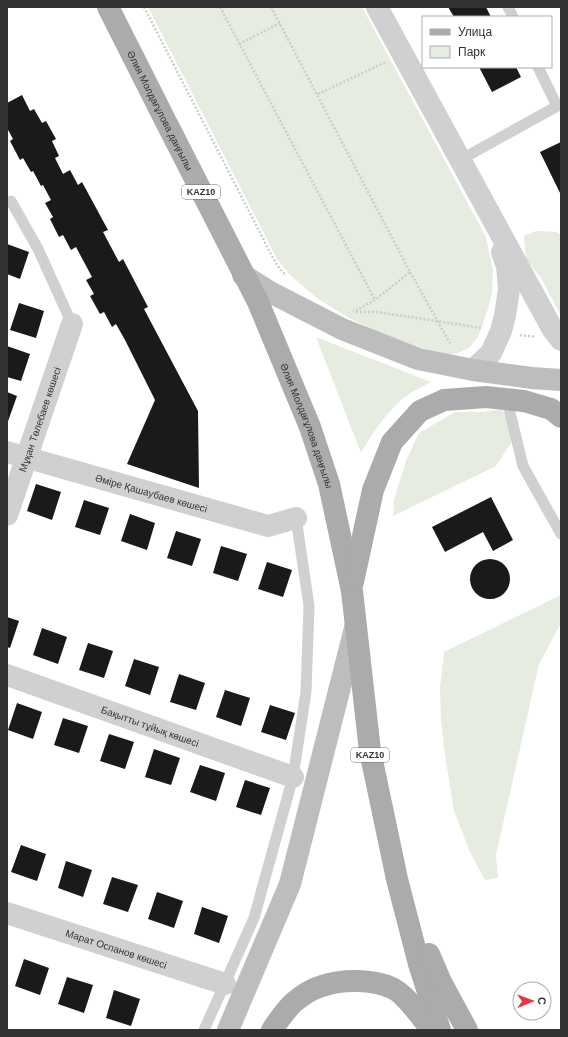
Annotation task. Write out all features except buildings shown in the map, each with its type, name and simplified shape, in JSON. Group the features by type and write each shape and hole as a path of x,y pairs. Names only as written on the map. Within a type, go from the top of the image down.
{"main road":[{"name":"Әлия Молдағұлова даңғылы","path":"108,7 162,116 258,302 310,427 329,484 352,591 370,751 397,879"},
{"path":"243,275 270,292 342,329 418,359 473,370 532,378 561,380"},
{"path":"352,591 373,490 392,442 420,411 444,400 486,397 524,401 551,409 561,417"},
{"path":"228,1030 290,884 355,628"},
{"name":"KAZ10","path":"397,879 419,964 440,1030"},
{"name":"KAZ10","path":"397,879 441,982 467,1030"},
{"path":"272,1030 293,1004 308,993 322,986 340,982 358,981 374,982 392,988 403,996 432,1030"}],"street":[{"path":"377,7 553,330 561,340"},
{"path":"473,370 490,353 501,331 509,289 507,266 490,214"},
{"name":"Мұқан Төлебаев көшесі","path":"7,515 17,455 72,324"},
{"name":"Әміре Қашаубаев көшесі","path":"17,455 268,526 296,518"},
{"name":"Бақытты тұйық көшесі","path":"7,675 293,777"},
{"name":"Марат Оспанов көшесі","path":"7,913 225,984"}],"lane":[{"path":"508,7 512,16"},
{"path":"460,160 559,105 539,68"},
{"path":"11,201 38,250 72,324"},
{"path":"507,400 523,466 561,534"},
{"path":"204,1030 254,918 293,777 306,692 309,606 296,518"}],"path":[{"path":"144,7 270,254 285,276 290,280"},
{"path":"220,7 375,300"},
{"path":"271,7 318,94 410,272 452,348"},
{"path":"239,44 280,23"},
{"path":"318,94 403,55"},
{"path":"410,272 375,300 353,312 377,312 437,320 538,338"}],"green space":[{"path":"148,7 362,7 486,237 493,271 492,293 478,337 469,348 456,354 445,355 392,339 351,319 318,299 290,275 277,259"},
{"path":"536,231 556,232 561,235 561,316 541,278 526,259 524,236"},
{"path":"316,337 431,382 412,392 394,406 376,429 361,453"},
{"path":"502,409 509,422 513,440 496,466 393,516 394,500 406,461 419,433 455,412 484,412"},
{"path":"561,595 561,623 539,664 496,855 498,878 485,880 470,852 454,811 441,720 440,688 444,652"}]}
